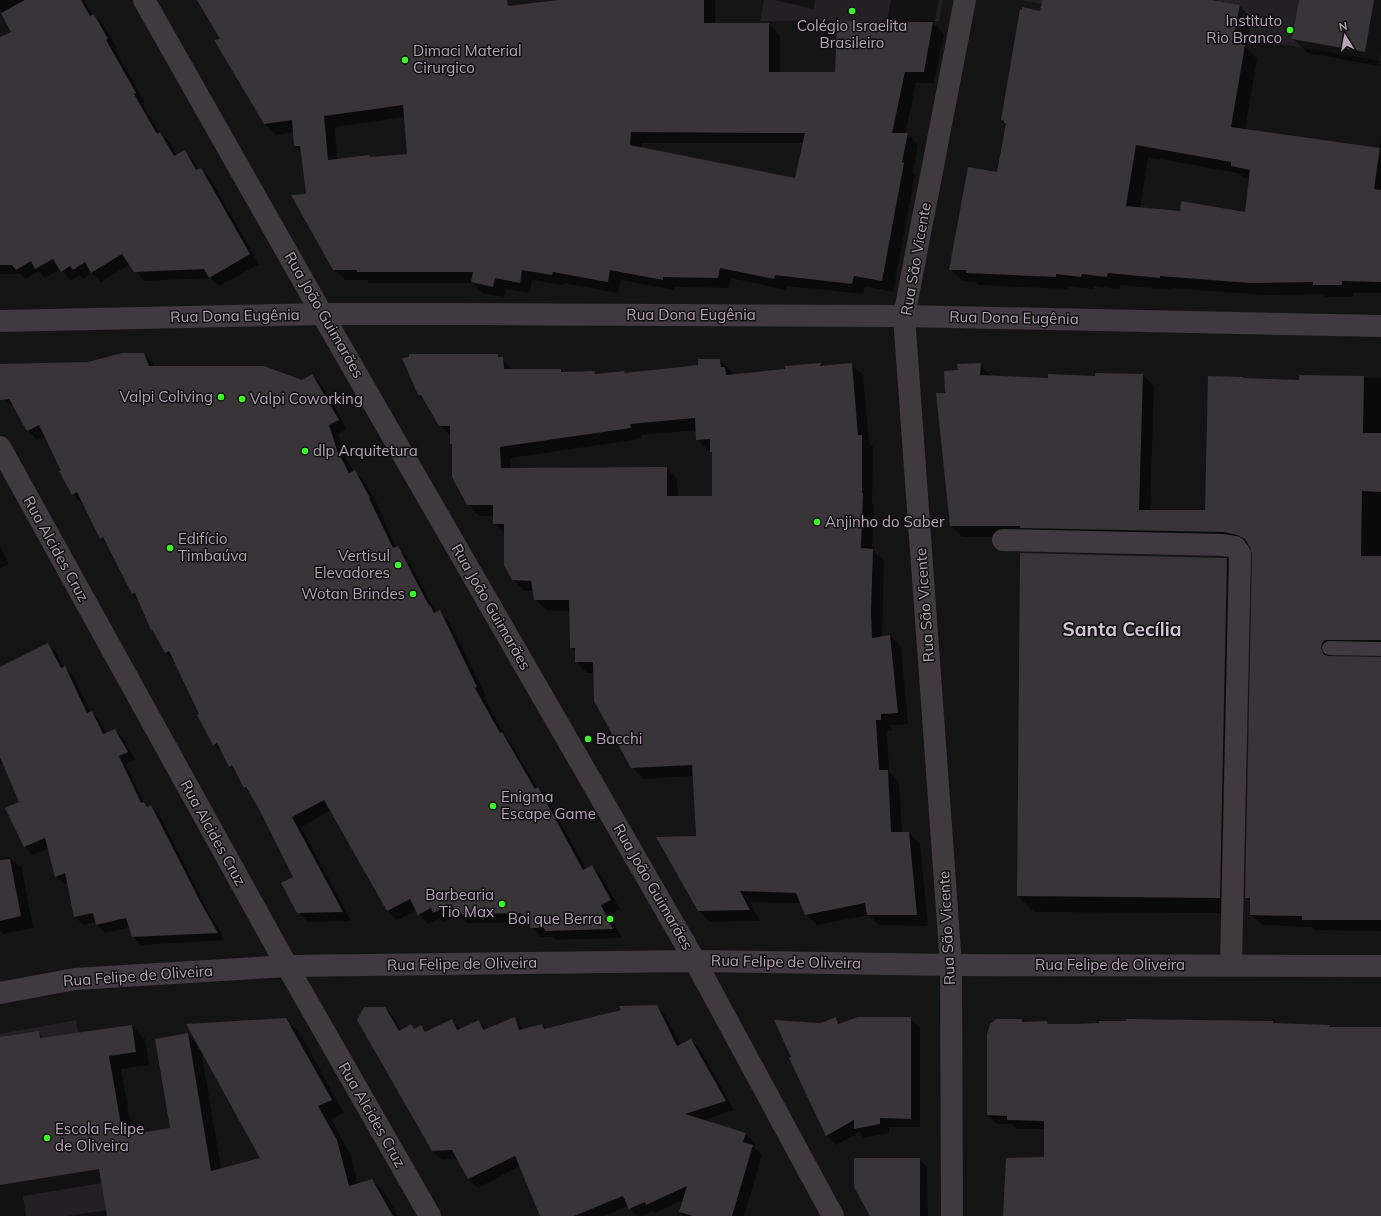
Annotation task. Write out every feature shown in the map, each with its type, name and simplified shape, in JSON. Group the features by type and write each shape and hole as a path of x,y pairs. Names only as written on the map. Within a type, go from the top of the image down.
{"street":[{"name":"Rua João Guimarães","path":"144,0 322,314 695,961 833,1216"},
{"name":"Rua São Vicente","path":"952,1216 951,965 904,316 965,0"},
{"name":"Rua Dona Eugênia","path":"0,321 322,314 904,316 1381,326"},
{"name":"Rua Alcides Cruz","path":"0,447 287,966 430,1216"},
{"path":"1003,540 1224,545 1235,547 1240,554 1231,965"},
{"name":"Rua Felipe de Oliveira","path":"0,993 75,979 287,966 695,961 951,965 1381,966"}],"lane":[{"path":"1329,648 1381,649"}],"shaded area":[{"name":"Colégio Israelita Brasileiro","path":"764,0 943,0 939,21 760,21"},
{"name":"Instituto Rio Branco","path":"1019,0 1381,0 1381,61"},
{"name":"Escola Felipe de Oliveira","path":"76,1020 107,1216 0,1216 0,1034"}],"building":[{"path":"25,0 81,0 90,16 94,14 108,39 106,40 136,93 134,94 157,134 160,132 174,156 185,150 196,170 201,168 250,254 209,278 204,269 134,272 122,254 91,273 85,262 73,270 70,266 61,272 53,259 35,269 31,261 16,270 12,265 0,265 0,37 11,32 1,13"},
{"path":"197,0 507,0 508,6 558,0 704,0 704,23 769,23 769,72 835,72 837,21 933,22 924,72 905,72 892,133 908,133 902,162 904,163 882,281 854,276 852,284 775,275 774,279 720,268 718,278 663,277 663,280 610,270 608,282 553,272 552,275 522,270 520,283 495,278 493,287 471,282 473,272 357,272 357,270 333,270 291,195 306,194 300,146 294,146 292,120 264,124 214,40 220,39","holes":["403,105 407,154 370,157 369,155 328,160 324,116","631,132 777,133 805,133 795,178 630,145"]},
{"path":"1042,0 1212,0 1240,5 1232,43 1245,45 1231,127 1380,148 1374,189 1381,190 1381,282 1342,281 1342,285 1313,285 1313,282 1250,283 1160,276 1160,278 1108,273 1107,277 1082,274 1081,277 1056,274 1056,277 966,273 966,270 949,270 968,167 997,172 1006,123 1001,120 1020,9 1022,10 1022,7 1040,11","holes":["1136,145 1231,162 1231,166 1250,170 1245,212 1181,201 1180,211 1126,206"]},
{"path":"1299,0 1374,0 1365,52 1292,39"},
{"path":"122,353 144,353 149,366 264,366 302,380 312,374 339,420 329,425 337,450 349,473 355,470 370,498 393,548 398,546 429,606 430,605 434,613 440,610 477,687 475,688 500,733 502,732 535,789 538,787 583,870 592,865 611,900 601,905 613,929 545,931 544,928 531,928 521,913 457,914 451,904 433,913 431,908 418,915 410,899 387,911 324,800 292,817 343,912 297,913 281,883 293,877 259,809 246,787 244,788 232,765 229,767 217,743 213,745 197,715 199,714 169,651 165,653 152,629 151,630 135,593 132,594 103,537 100,539 77,492 72,495 59,471 61,471 39,425 27,431 9,399 0,400 0,364 88,362"},
{"path":"409,354 498,354 498,357 503,357 504,369 561,369 561,372 594,371 595,374 624,371 625,373 698,365 698,359 720,359 721,367 725,367 726,375 785,369 785,366 821,363 820,366 852,363 858,435 862,435 863,493 861,548 873,549 871,612 872,638 890,635 898,713 881,714 881,720 876,720 879,770 888,770 891,832 909,832 917,915 867,915 865,903 805,915 796,893 740,891 750,910 698,911 656,837 696,836 692,765 631,768 594,701 593,662 575,662 575,648 570,648 569,600 534,600 531,581 512,580 504,565 504,524 493,524 493,505 467,505 452,477 452,444 450,444 450,426 439,426 421,395 418,395 402,358 409,357","holes":["695,418 696,440 710,439 710,452 712,452 712,496 667,496 667,467 501,468 500,447 631,428 630,424"]},
{"path":"981,363 980,375 1048,378 1048,374 1095,376 1095,373 1143,374 1139,510 1205,510 1208,376 1299,380 1299,375 1364,376 1363,433 1381,433 1381,492 1362,491 1361,556 1381,556 1381,640 1325,640 1322,643 1321,648 1324,655 1329,656 1381,657 1381,920 1302,920 1302,916 1250,915 1250,898 1245,898 1252,554 1245,539 1237,535 1223,532 1020,528 1020,526 950,526 936,393 945,393 944,371 958,370 957,364"},
{"path":"1020,553 1227,558 1220,898 1017,896"},
{"path":"48,643 61,668 65,666 87,713 92,711 103,734 115,729 128,752 119,756 141,803 144,802 147,807 151,805 218,933 132,937 126,918 96,925 93,913 74,917 65,873 55,877 45,838 24,847 5,808 19,802 0,757 0,667"},
{"path":"10,859 21,916 0,921 0,860"},
{"path":"657,1005 677,1046 691,1039 726,1101 685,1114 746,1133 743,1142 753,1145 732,1216 693,1216 679,1212 687,1186 646,1205 645,1202 629,1209 623,1196 574,1216 540,1216 515,1156 468,1179 452,1150 432,1151 357,1020 364,1007 385,1007 399,1031 411,1024 414,1029 421,1025 425,1032 452,1019 457,1030 479,1020 483,1030 515,1017 519,1030 542,1024 544,1029 621,1010 619,1006"},
{"path":"836,1017 838,1024 858,1017 911,1017 911,1119 880,1118 880,1124 854,1129 854,1120 826,1136 789,1058 791,1057 774,1020 821,1023"},
{"path":"286,1018 332,1100 318,1106 337,1140 349,1186 372,1179 393,1216 107,1216 99,1169 0,1185 0,1037 39,1031 40,1038 132,1025 136,1052 109,1056 123,1136 170,1128 155,1039 188,1033 211,1171 260,1158 186,1024"},
{"path":"996,1019 1022,1019 1022,1022 1047,1021 1048,1024 1099,1023 1099,1021 1126,1021 1126,1019 1273,1021 1273,1023 1330,1025 1330,1027 1381,1027 1381,1216 1003,1216 1006,1158 1044,1157 1044,1121 1007,1120 1007,1116 987,1115 987,1034 990,1024"},
{"path":"854,1158 920,1158 920,1216 870,1216 854,1187"}],"place":[{"name":"Colégio Israelita Brasileiro","path":"852,11"},
{"name":"Instituto Rio Branco","path":"1290,30"},
{"name":"Dimaci Material Cirurgico","path":"405,60"},
{"name":"Valpi Coliving","path":"221,397"},
{"name":"Valpi Coworking","path":"242,399"},
{"name":"dlp Arquitetura","path":"305,451"},
{"name":"Anjinho do Saber","path":"817,522"},
{"name":"Edifício Timbaúva","path":"170,548"},
{"name":"Vertisul Elevadores","path":"398,565"},
{"name":"Wotan Brindes","path":"413,594"},
{"name":"Bacchi","path":"588,739"},
{"name":"Enigma Escape Game","path":"493,806"},
{"name":"Barbearia Tio Max","path":"502,904"},
{"name":"Boi que Berra","path":"610,919"},
{"name":"Escola Felipe de Oliveira","path":"47,1138"}],"district":[{"name":"Santa Cecília","path":"1122,629"}]}
